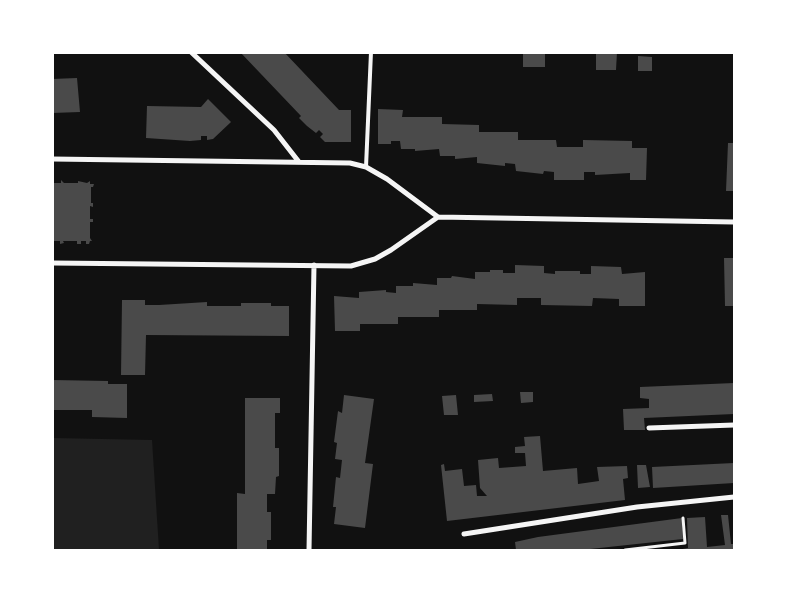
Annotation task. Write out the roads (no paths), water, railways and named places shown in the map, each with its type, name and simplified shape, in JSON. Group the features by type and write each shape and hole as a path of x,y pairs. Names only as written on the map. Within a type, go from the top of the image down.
{"street":[{"path":"191,52 274,130 299,162"},
{"path":"52,159 350,162 366,167 387,179 438,217 734,222"},
{"path":"52,263 351,266 375,259 391,250 438,217"},
{"path":"310,550 314,265"},
{"path":"649,428 734,425"},
{"path":"464,534 682,502 734,498"}],"lane":[{"path":"366,167 371,52"}]}
